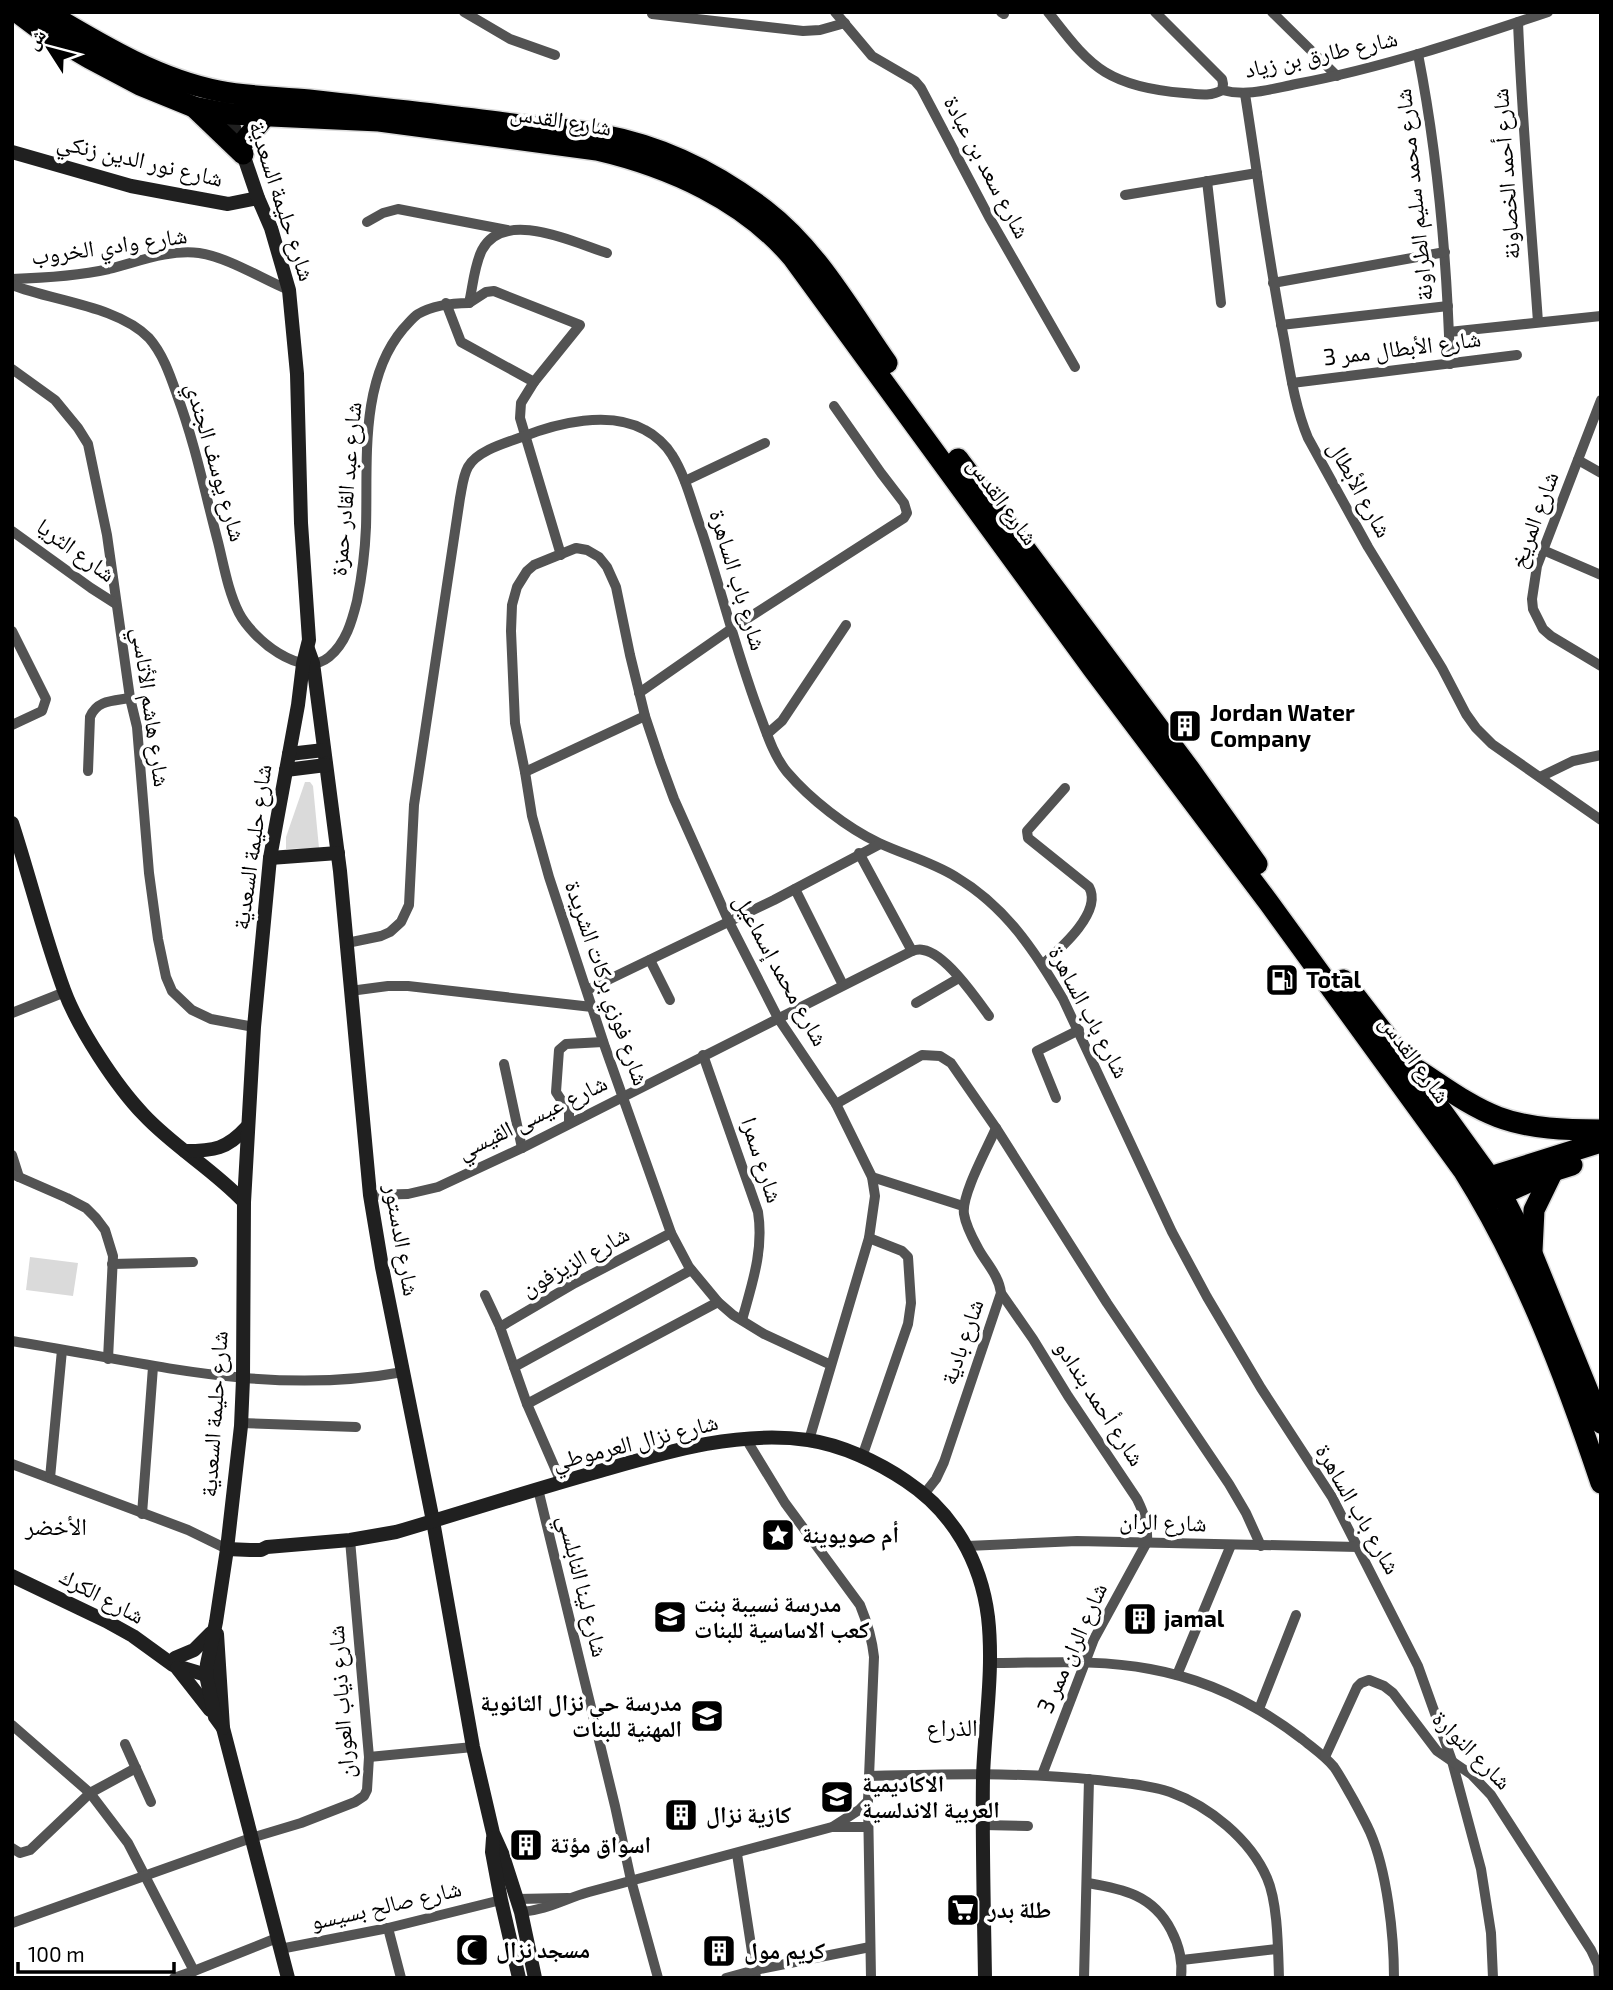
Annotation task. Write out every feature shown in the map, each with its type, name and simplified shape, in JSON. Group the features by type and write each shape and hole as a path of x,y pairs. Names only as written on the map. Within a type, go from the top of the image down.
{"highway":[{"name":"شارع القدس","path":"17,12 41,30 89,58 141,85 194,107 230,114 379,121 597,150 662,169 702,187 771,234 800,268 1464,1170 1488,1191 1579,1416 1601,1483"},
{"name":"شارع القدس","path":"46,12 96,41 157,71 220,92 412,111 604,135 666,153 706,171 765,210 804,245 916,404 1407,1063 1532,1256 1601,1423"},
{"path":"194,107 242,149 266,116"},
{"path":"1407,1063 1498,1117 1529,1125 1568,1130 1601,1130"},
{"path":"1488,1191 1601,1142"},
{"path":"1488,1191 1601,1156"},
{"path":"1532,1256 1534,1210 1553,1171"}],"street":[{"path":"464,12 510,39 555,55"},
{"name":"شارع سعد بن عبادة","path":"835,12 872,56 915,81 921,88 1023,278 1075,367"},
{"name":"شارع طارق بن زياد","path":"1048,12 1089,60 1104,72 1137,85 1175,93 1205,95 1219,91 1245,94 1337,76 1418,54 1548,12"},
{"path":"1155,12 1222,79 1223,84 1219,91"},
{"path":"1272,12 1337,76"},
{"path":"652,13 796,30 820,30 845,23"},
{"name":"شارع أحمد الخصاونة","path":"1518,22 1521,100 1538,322"},
{"name":"شارع محمد سليم الطراونة","path":"1418,54 1429,116 1445,252 1450,364"},
{"name":"شارع حليمة السعدية","path":"220,92 277,247 289,290 297,374 308,658 270,858 254,1027 244,1202 241,1423 214,1627 213,1671 219,1723 288,1978"},
{"name":"شارع الأبطال","path":"1245,94 1273,283 1292,383 1308,438 1368,547 1476,729 1492,744 1601,820"},
{"name":"شارع نور الدين زنكي","path":"12,152 131,186 178,195 228,204 258,198"},
{"path":"1125,195 1258,173"},
{"path":"1207,181 1221,303"},
{"path":"367,222 383,213 398,209 510,231 533,230 607,254"},
{"path":"469,303 478,258 483,247 493,237 510,231"},
{"name":"شارع وادي الخروب","path":"12,279 55,278 106,270 182,252 197,253 230,263 289,290"},
{"path":"1273,283 1445,252"},
{"name":"شارع يوسف الجندي","path":"12,285 107,314 141,331 157,348 172,379 186,419 227,581 241,615 257,636 274,650 308,658"},
{"path":"534,382 461,342 446,303 469,303 486,292 494,292 580,325 534,382 520,406 524,436 561,555"},
{"name":"شارع عبد القادر حمزة","path":"308,658 322,661 335,650 352,623 365,549 368,431 376,386 385,358 398,336 417,314 446,303"},
{"path":"1281,325 1448,306"},
{"name":"شارع محمد سليم الطراونة","path":"1449,332 1601,316"},
{"name":"شارع الأبطال ممر 3","path":"1292,383 1517,355"},
{"name":"شارع هاشم الأتاسي","path":"12,369 55,400 88,444 107,536 130,698 137,727 149,873 166,977 172,991 192,1010 211,1019 254,1027"},
{"name":"شارع المريخ","path":"1601,400 1537,566 1532,590 1536,620 1543,629 1601,666"},
{"path":"639,693 731,629 904,518 907,513 904,503 834,406"},
{"name":"شارع باب الساهرة","path":"347,943 390,932 401,922 409,905 411,843 418,774 465,475 469,465 475,459 524,436 581,421 616,420 645,430 671,454 685,481 744,672 767,734 787,772 857,831 880,844 936,866 983,896 1024,937 1043,964 1079,1030 1160,1209 1261,1388 1332,1497 1418,1666 1452,1761 1481,1868 1491,1933 1493,1978"},
{"path":"685,481 765,443"},
{"path":"1578,460 1601,473"},
{"name":"شارع الثريا","path":"12,531 116,604"},
{"name":"شارع محمد إسماعيل","path":"561,555 576,548 587,550 599,556 607,567 621,606 629,655 645,716 674,799 729,922 778,1018 835,1104 872,1177 875,1196 869,1238 809,1440"},
{"path":"1543,550 1601,575"},
{"name":"شارع فوزي بركات الشريدة","path":"561,555 534,565 527,571 517,587 512,605 510,631 513,704 532,816 549,877 671,1233 691,1270 718,1302 742,1320 764,1334 831,1365"},
{"path":"767,734 782,721 846,625"},
{"path":"12,631 46,699 41,710 12,725"},
{"name":"شارع الدستور","path":"308,658 338,853 370,1195 382,1267 433,1521 473,1747 494,1833 519,1906 535,1978"},
{"path":"88,771 92,711 103,702 130,698"},
{"path":"526,772 645,716"},
{"path":"289,754 324,750"},
{"path":"1540,777 1573,761 1601,755"},
{"path":"286,770 326,765"},
{"path":"1043,964 1066,944 1093,902 1090,887 1026,834 1065,788"},
{"path":"12,823 17,854 65,992 93,1046 133,1104 225,1182 244,1202"},
{"path":"587,990 729,922 880,844"},
{"path":"270,858 338,853"},
{"path":"859,853 912,951 922,949 938,957 959,978 989,1016"},
{"path":"795,889 843,985"},
{"name":"شارع عيسى القيسي","path":"370,1195 408,1194 439,1187 522,1148 912,951"},
{"path":"650,960 670,1000"},
{"path":"916,1003 959,978"},
{"path":"350,991 408,986 593,1007"},
{"path":"12,1013 65,992"},
{"path":"1056,1098 1037,1051 1079,1030"},
{"path":"569,1124 569,1112 556,1092 559,1050 566,1044 604,1042"},
{"name":"شارع سمرا","path":"703,1055 758,1212 761,1230 757,1265 742,1320"},
{"path":"835,1104 922,1055 940,1056 951,1063 1229,1484 1261,1546"},
{"path":"504,1064 522,1148"},
{"path":"186,1151 216,1150 238,1138 247,1127"},
{"path":"872,1177 964,1206 968,1190 996,1128"},
{"path":"12,1155 16,1175 86,1208 104,1230 113,1256 108,1359"},
{"name":"شارع بادية","path":"925,1493 944,1462 1001,1293 1000,1283 968,1227 964,1206"},
{"name":"شارع الزيزفون","path":"500,1327 575,1283 671,1233"},
{"path":"862,1457 908,1324 911,1303 908,1257 902,1251 869,1238"},
{"path":"113,1264 193,1262"},
{"path":"514,1367 691,1270"},
{"name":"شارع أحمد بندادو","path":"1001,1293 1137,1499 1146,1522 1147,1542"},
{"path":"485,1295 500,1327 527,1404 561,1482"},
{"path":"527,1404 718,1302"},
{"path":"12,1341 153,1367 243,1379 321,1382 403,1372"},
{"path":"50,1478 62,1350"},
{"path":"142,1514 153,1367"},
{"path":"241,1423 356,1427"},
{"path":"746,1439 785,1503 860,1605 868,1624 874,1657 868,1801 871,1978"},
{"name":"شارع نزال العرموطي","path":"227,1544 261,1550 267,1547 350,1540 396,1532 671,1451 746,1439 809,1440 862,1457 902,1478 925,1493 950,1521 967,1546 980,1578 988,1615 991,1663 983,1774 985,1978"},
{"path":"12,1464 212,1541 227,1544"},
{"name":"شارع لينا النابلسي","path":"538,1489 631,1880 658,1978"},
{"name":"شارع ذياب العوران","path":"12,1923 251,1838 302,1823 359,1800 367,1790 369,1757 350,1540"},
{"name":"شارع الران","path":"967,1546 1077,1541 1358,1547"},
{"name":"شارع الران ممر 3","path":"1042,1774 1083,1662 1147,1542"},
{"path":"1177,1675 1231,1545"},
{"name":"شارع الكرك","path":"12,1576 106,1621 172,1661 213,1671"},
{"path":"1259,1709 1296,1615"},
{"path":"214,1627 200,1645 172,1661 219,1723"},
{"path":"991,1663 1083,1662 1149,1668 1226,1692 1259,1709 1297,1735 1325,1757 1342,1780 1371,1833 1381,1867 1394,1943 1394,1978"},
{"name":"شارع النوارة","path":"1325,1757 1353,1692 1361,1683 1369,1680 1378,1682 1393,1693 1430,1744 1472,1775 1491,1795 1591,1950 1598,1965 1599,1978"},
{"path":"12,1725 90,1793 128,1843 194,1971"},
{"path":"125,1744 151,1802"},
{"path":"369,1757 473,1747"},
{"path":"12,1848 20,1853 30,1850 90,1793 136,1768"},
{"path":"869,1776 1042,1774 1143,1785 1195,1804 1221,1821 1242,1841 1267,1878 1272,1895 1279,1978"},
{"path":"1084,1978 1089,1779"},
{"path":"832,1828 868,1801"},
{"path":"983,1825 1028,1826"},
{"path":"503,1906 544,1909 568,1898 631,1880 832,1828 868,1827"},
{"name":"شارع الدستور","path":"494,1833 492,1853 519,1978"},
{"path":"737,1854 756,1974"},
{"path":"1088,1883 1128,1891 1158,1909 1176,1938 1182,1960 1181,1978"},
{"name":"شارع صالح بسيسو","path":"174,1978 279,1944 388,1928 503,1906"},
{"path":"388,1928 401,1978"},
{"path":"726,1978 756,1974 870,1947"},
{"path":"1182,1960 1278,1949"}],"shaded area":[{"path":"305,782 310,782 313,786 319,848 286,849 286,837"},
{"path":"30,1257 78,1263 73,1296 26,1290"}],"place":[{"name":"Jordan Water Company","path":"1185,726"},
{"name":"Total","path":"1282,980"},
{"name":"أم صويوينة","path":"778,1535"},
{"name":"مدرسة نسيبة بنت كعب الاساسية للبنات","path":"670,1617"},
{"name":"jamal","path":"1140,1619"},
{"name":"مدرسة حي نزال الثانوية المهنية للبنات","path":"707,1716"},
{"name":"الاكاديمية العربية الاندلسية","path":"837,1797"},
{"name":"كازية نزال","path":"681,1815"},
{"name":"اسواق مؤتة","path":"526,1845"},
{"name":"طلة بدر","path":"963,1910"},
{"name":"مسجد نزال","path":"472,1950"},
{"name":"كريم مول","path":"719,1951"}],"district":[{"name":"الأخضر","path":"56,1527"},
{"name":"الذراع","path":"952,1728"}]}
